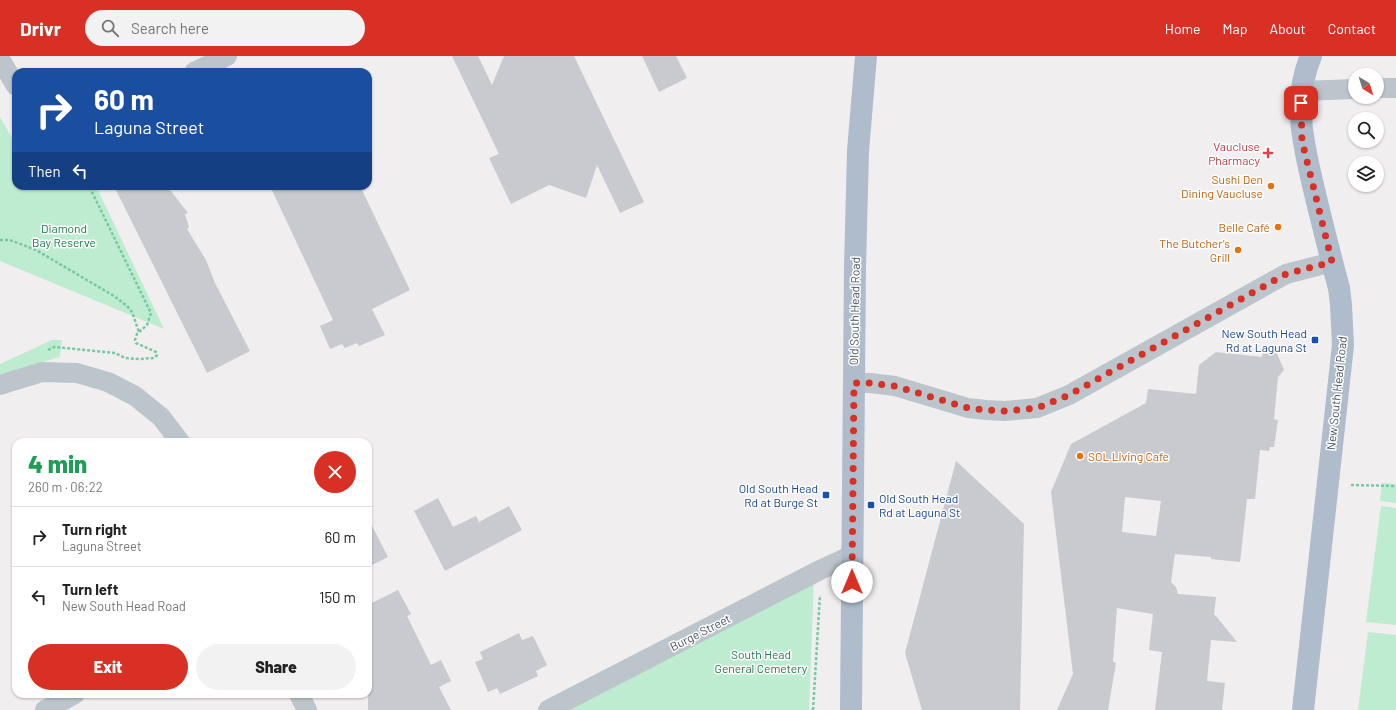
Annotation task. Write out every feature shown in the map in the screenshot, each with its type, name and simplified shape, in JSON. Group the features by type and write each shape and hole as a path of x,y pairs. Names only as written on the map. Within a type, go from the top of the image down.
{"main road":[{"name":"Old South Head Road","path":"851,710 858,151 866,56"},
{"name":"New South Head Road","path":"1303,710 1343,345 1341,305 1302,141 1302,91 1311,56"}],"street":[{"path":"202,68 227,56"},
{"path":"0,58 12,79"},
{"path":"1384,88 1396,88"},
{"path":"1302,91 1348,89"},
{"path":"854,383 895,386 968,408 1005,411 1037,408 1069,395 1286,274 1332,262"},
{"path":"0,385 42,372 77,373 108,382 135,396 160,417 177,438"},
{"name":"Burge Street","path":"548,710 852,555"},
{"path":"45,710 68,698"},
{"path":"301,698 307,710"}],"path":[{"path":"42,353 54,347 115,353 125,358 154,358 157,355 156,352 136,343 135,338 147,325 151,313 91,190"},
{"path":"0,240 10,240 36,250 114,296 132,312 139,332"},
{"path":"1327,484 1396,486"},
{"path":"813,710 820,593"}],"green space":[{"name":"Diamond Bay Reserve","path":"0,117 12,138 12,190 98,190 164,329 0,261"},
{"path":"52,340 62,340 60,357 32,365 0,383 0,364"},
{"path":"1382,483 1396,484 1396,503 1380,501"},
{"path":"1381,506 1396,508 1396,625 1366,622"},
{"name":"South Head General Cemetery","path":"814,578 809,710 560,710"},
{"path":"1368,632 1396,635 1396,710 1358,710"}],"building":[{"path":"452,56 478,56 492,85 504,56 574,56 644,202 620,213 597,165 586,198 549,185 511,204 489,158 499,154"},
{"path":"642,56 676,56 687,78 659,92"},
{"path":"116,190 170,190 188,213 185,214 189,227 187,229 206,260 215,283 250,351 207,373"},
{"path":"272,190 362,190 410,290 372,309 385,335 359,346 357,343 345,348 342,344 330,349 320,326 333,320"},
{"path":"1263,350 1276,351 1284,370 1278,377 1274,419 1278,420 1274,447 1270,447 1269,451 1260,450 1255,499 1247,499 1240,562 1211,559 1211,557 1175,554 1171,582 1176,587 1178,594 1216,597 1214,615 1237,642 1211,640 1207,681 1225,683 1222,710 1155,710 1162,652 1149,650 1153,614 1117,608 1113,662 1116,663 1108,710 1057,710 1073,674 1051,492 1071,444 1146,403 1148,389 1196,394 1199,365 1216,352 1262,357","holes":["1125,497 1161,501 1156,536 1122,532"]},
{"path":"956,461 1024,524 1020,710 922,710 905,653"},
{"path":"438,498 453,527 476,516 479,522 509,506 522,530 445,571 414,511"},
{"path":"372,526 388,557 372,565"},
{"path":"398,590 411,614 407,616 431,665 441,660 451,681 439,687 451,710 368,710 368,698 372,698 372,603"},
{"path":"519,633 522,640 533,636 547,665 536,671 538,676 500,694 497,688 488,692 475,662 483,659 480,652"}],"place":[{"name":"Vaucluse Pharmacy","path":"1268,153"},
{"name":"Sushi Den Dining Vaucluse","path":"1271,186"},
{"name":"Belle Café","path":"1278,227"},
{"name":"The Butcher's Grill","path":"1238,250"},
{"name":"New South Head Rd at Laguna St","path":"1315,340"},
{"name":"SOL Living Cafe","path":"1080,456"},
{"name":"Old South Head Rd at Burge St","path":"826,495"},
{"name":"Old South Head Rd at Laguna St","path":"871,505"}],"route":[{"path":"852,582 852,430 854,383 895,386 968,408 1005,411 1037,408 1069,395 1286,274 1332,262 1302,141 1301,103"}]}
